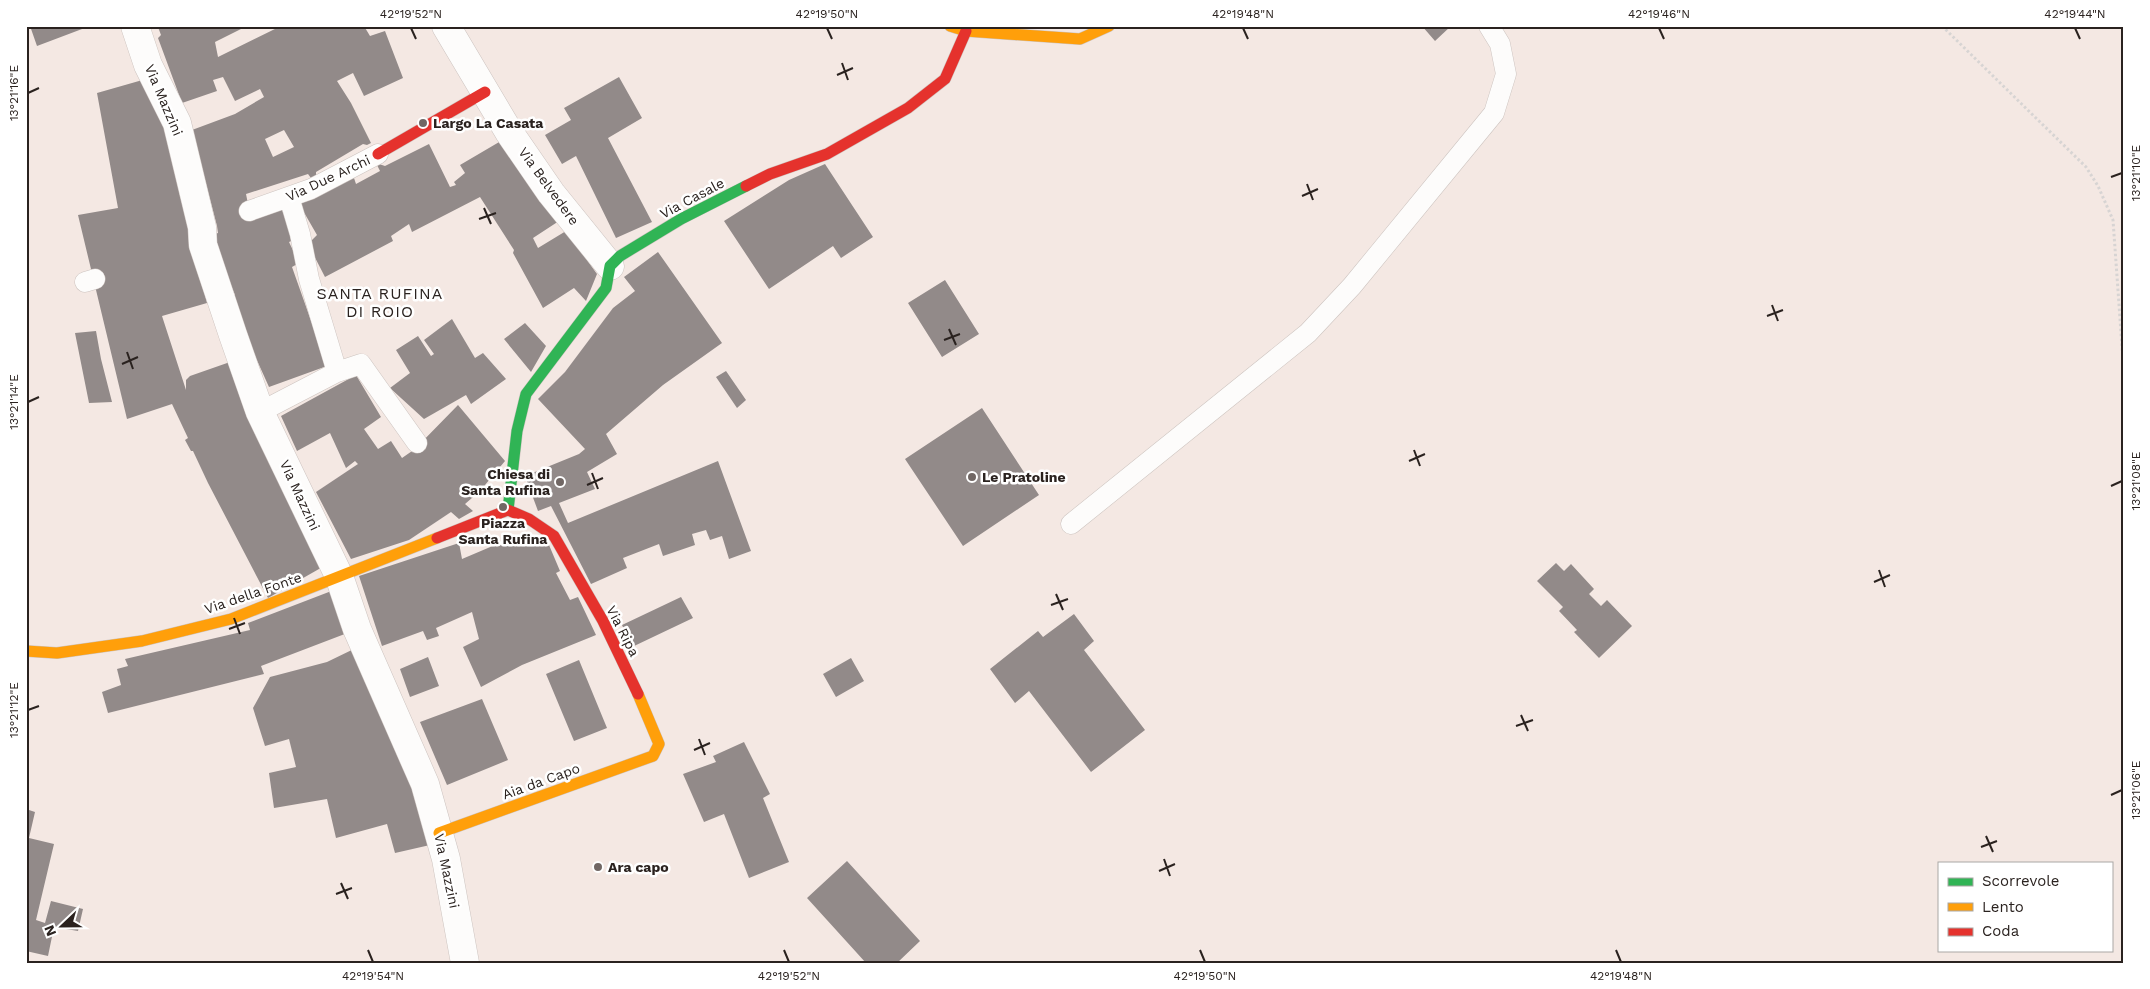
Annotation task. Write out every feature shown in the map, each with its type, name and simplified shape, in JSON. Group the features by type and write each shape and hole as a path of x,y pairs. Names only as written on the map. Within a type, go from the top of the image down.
{"street":[{"name":"Via Mazzini","path":"135,26 148,65 177,123 204,236 232,335 260,412 339,576 357,629 425,784 446,859 465,963"},
{"name":"Via Belvedere","path":"446,26 509,132 551,192 610,266"},
{"path":"950,26 966,31 1080,39 1109,26"},
{"name":"Via Casale","path":"610,266 620,256 681,219 770,174 827,154 908,108 945,79 966,31"},
{"path":"378,154 485,92"},
{"path":"508,510 517,431 526,394 606,288 610,266"},
{"name":"Via della Fonte","path":"26,651 57,653 142,641 230,619 508,510"},
{"name":"Via Ripa","path":"508,510 543,527 554,536 603,621 634,686 659,744 653,756"},
{"name":"Aia da Capo","path":"439,833 653,756"}],"lane":[{"path":"1071,524 1308,333 1352,286 1494,112 1506,74 1500,44 1489,26"},
{"name":"Via Due Archi","path":"249,211 311,189 378,154"},
{"path":"289,197 300,234 309,279 337,372"},
{"path":"260,412 337,372 361,364 417,443"}],"path":[{"path":"1942,26 2086,167 2098,186 2113,220 2124,375"}],"building":[{"path":"30,26 90,26 37,46"},
{"path":"240,26 241,29 215,42 218,57 281,26 364,26 370,36 385,31 403,78 364,96 353,73 337,81 351,103 371,143 363,144 316,172 316,177 311,178 308,174 246,194 251,219 280,206 296,239 289,242 299,263 292,267 327,366 269,387 229,298 235,295 218,255 215,234 218,233 217,226 192,130 235,114 264,97 260,89 235,101 223,77 213,80 217,91 182,103 158,38 161,35 158,27","holes":["284,130 294,147 273,157 265,139"]},
{"path":"1422,26 1451,26 1435,41"},
{"path":"619,77 642,118 608,138 652,222 616,238 576,156 562,164 545,135 571,120 564,108"},
{"path":"146,79 173,143 180,196 186,197 196,256 207,303 162,316 186,390 186,380 190,376 230,362 326,565 268,598 193,451 191,451 185,440 188,438 172,404 127,419 78,215 118,208 97,93"},
{"path":"506,138 559,221 533,238 538,248 566,231 597,274 586,301 574,288 543,308 513,253 514,250 480,197 412,232 409,224 391,236 393,241 325,277 308,244 317,235 298,202 323,188 354,178 356,184 380,171 376,163 385,166 429,144 450,187 456,185 454,182 465,173 460,165"},
{"path":"825,164 873,237 841,258 833,246 769,289 724,221 789,180"},
{"path":"658,252 722,343 663,385 606,434 617,454 587,472 595,489 559,503 568,523 718,461 751,551 729,559 722,536 710,540 706,530 692,534 695,545 663,556 659,544 623,558 627,568 591,584 551,506 538,511 525,476 579,454 585,449 538,399 565,372 613,308 635,291 624,277"},
{"path":"945,280 979,334 942,357 908,303"},
{"path":"452,319 475,358 483,353 506,379 471,404 466,395 424,419 390,388 410,373 396,350 418,336 431,356 434,354 424,340"},
{"path":"525,323 546,346 531,372 504,339"},
{"path":"96,331 112,402 89,403 75,333"},
{"path":"726,371 746,400 737,408 716,377"},
{"path":"356,375 381,417 364,429 378,449 391,441 402,458 415,449 458,405 505,461 480,491 465,504 473,511 459,519 451,512 409,540 351,559 316,492 358,464 355,461 346,468 330,433 297,451 281,416"},
{"name":"Le Pratoline","path":"982,408 1039,495 963,546 905,459"},
{"path":"459,543 462,559 495,545 549,545 560,571 556,573 570,600 578,597 596,635 522,665 481,687 463,647 479,639 472,612 436,628 439,636 427,640 423,631 382,646 359,576"},
{"path":"1556,563 1564,571 1571,564 1594,589 1589,594 1601,606 1607,600 1632,626 1599,658 1574,632 1577,630 1559,611 1563,607 1537,581"},
{"path":"334,590 350,632 261,666 264,674 108,713 102,692 121,685 117,669 128,666 125,659 250,630 248,623"},
{"path":"681,597 693,618 632,647 622,625"},
{"path":"1074,614 1094,641 1084,650 1145,730 1091,772 1029,691 1015,703 990,669 1038,631 1043,637"},
{"path":"360,646 394,727 430,845 395,853 387,824 336,838 327,799 274,808 269,773 296,767 289,739 265,746 253,708 270,677 327,662"},
{"path":"428,657 439,686 410,697 400,669"},
{"path":"851,658 864,681 836,697 823,674"},
{"path":"579,660 607,728 574,741 546,674"},
{"path":"482,699 508,760 447,785 420,722"},
{"path":"744,742 770,794 763,798 789,862 749,878 724,814 704,822 683,774 716,762 713,756"},
{"path":"26,809 35,812 29,838 54,844 36,920 45,923 51,901 83,909 78,931 54,927 48,956 26,951"},
{"path":"847,861 920,941 897,963 866,963 807,898"}],"traffic: fast":[{"path":"508,510 517,431 526,394 606,288 610,266 620,256 681,219 746,186"}],"traffic: slow":[{"path":"950,26 966,31 1080,39 1109,26"},
{"path":"26,651 57,653 142,641 231,619 437,538"},
{"path":"439,833 653,756 659,744 638,694"}],"traffic: jam":[{"path":"746,186 770,174 827,154 908,108 945,79 966,31"},
{"path":"378,154 485,92"},
{"path":"437,538 508,510 529,519 554,536 603,621 638,694"}],"place":[{"name":"Largo La Casata","path":"423,123"},
{"name":"Le Pratoline","path":"972,477"},
{"name":"Chiesa di Santa Rufina","path":"560,482"},
{"name":"Piazza Santa Rufina","path":"503,507"},
{"name":"Ara capo","path":"598,867"}],"district":[{"name":"SANTA RUFINA DI ROIO","path":"380,302"}]}
